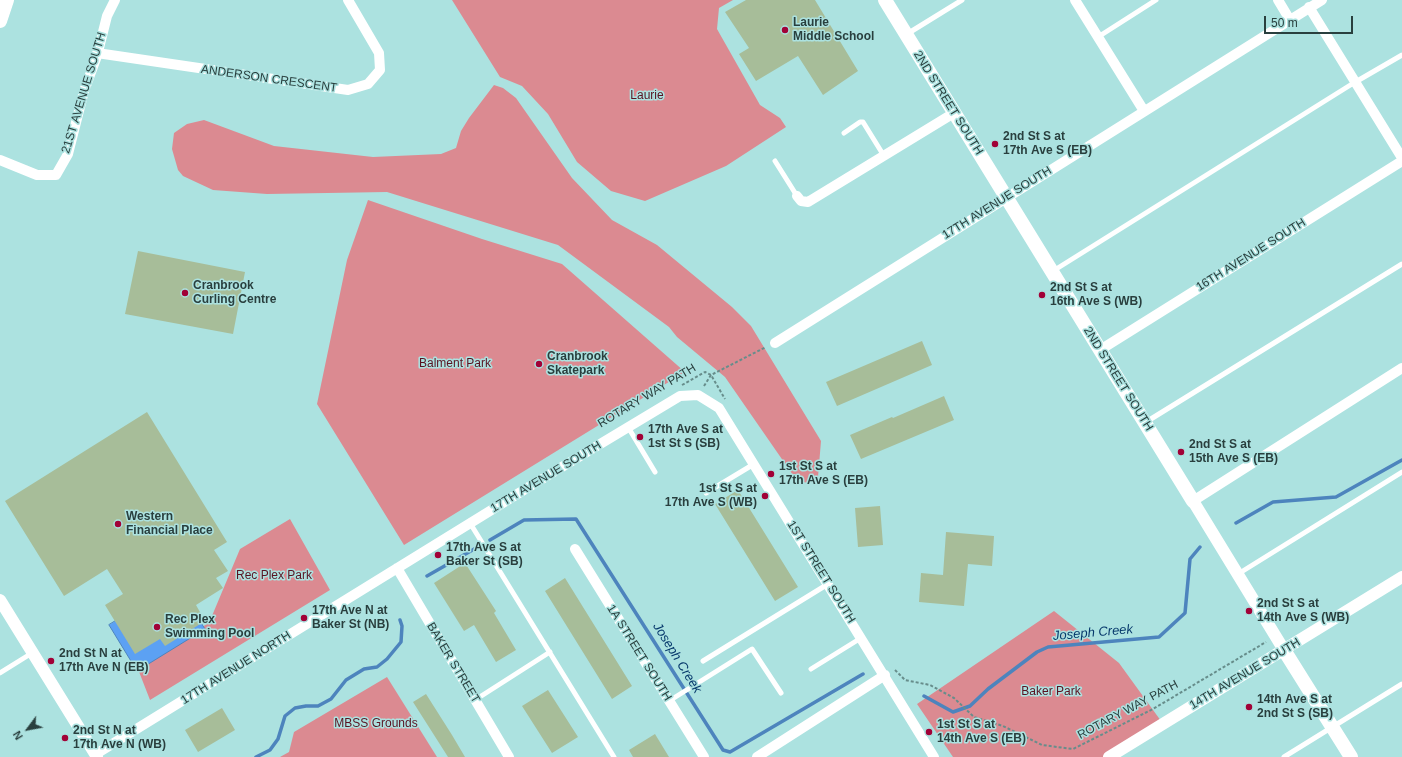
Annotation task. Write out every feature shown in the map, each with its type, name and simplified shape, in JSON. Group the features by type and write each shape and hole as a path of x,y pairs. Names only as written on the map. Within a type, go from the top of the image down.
{"main road":[{"path":"0,21 7,0"},
{"name":"2ND STREET SOUTH","path":"885,0 1193,501"},
{"name":"2ND STREET SOUTH","path":"1284,650 1351,757"}],"street":[{"name":"21ST AVENUE SOUTH","path":"0,160 37,175 56,175 68,154 84,91 97,53 107,16 114,0"},
{"name":"ANDERSON CRESCENT","path":"97,53 348,90 368,84 380,70 379,53 348,0"},
{"path":"1075,0 1144,111"},
{"path":"1278,0 1290,20"},
{"name":"17TH AVENUE SOUTH","path":"775,343 1322,0"},
{"path":"1309,8 1356,82 1402,159"},
{"path":"797,196 802,202 808,202 954,113"},
{"name":"16TH AVENUE SOUTH","path":"1100,350 1402,159"},
{"path":"1193,501 1402,368"},
{"name":"17TH AVENUE SOUTH","path":"397,568 680,396 698,395"},
{"name":"1ST STREET SOUTH","path":"698,395 719,408 934,757"},
{"name":"2ND STREET SOUTH","path":"1193,501 1277,635 1284,650"},
{"name":"1A STREET SOUTH","path":"575,549 704,757"},
{"name":"BAKER STREET","path":"397,568 509,757"},
{"name":"17TH AVENUE NORTH","path":"96,756 397,568"},
{"name":"14TH AVENUE SOUTH","path":"1109,757 1402,577"},
{"path":"0,600 96,756"},
{"path":"757,757 768,754 884,675"}],"lane":[{"path":"906,35 962,0"},
{"path":"1098,37 1156,0"},
{"path":"1052,271 1402,55"},
{"path":"844,132 860,122 863,122 884,156"},
{"path":"775,161 797,196"},
{"path":"1145,422 1402,264"},
{"path":"628,427 655,472"},
{"path":"706,493 754,464"},
{"path":"1238,574 1402,472"},
{"path":"470,523 614,757"},
{"path":"703,661 828,584"},
{"path":"811,669 862,638"},
{"path":"669,701 752,649 781,693"},
{"path":"475,700 550,652"},
{"path":"0,673 33,653"},
{"path":"1284,757 1402,684"}],"path":[{"path":"698,395 711,375 760,350"},
{"name":"ROTARY WAY PATH","path":"679,386 705,372 711,375 727,401"},
{"name":"ROTARY WAY PATH","path":"891,666 905,680 930,685 954,698 974,717 1003,726 1042,745 1073,749 1153,710 1277,635"}],"green space":[{"name":"Laurie","path":"452,0 733,0 719,8 717,29 760,105 780,118 786,127 726,166 645,201 611,191 577,162 548,114 522,86 500,77"},
{"path":"494,85 503,88 516,98 572,178 612,220 657,245 732,307 751,326 821,441 818,477 811,483 802,482 795,478 725,377 677,337 669,327 558,245 387,192 267,194 213,190 183,176 178,170 172,149 174,133 187,124 204,120 274,146 373,157 441,154 456,148 461,131"},
{"name":"Balment Park","path":"368,200 482,239 562,264 685,372 404,545 317,404 347,260"},
{"name":"Rec Plex Park","path":"290,519 330,590 150,700 136,664 209,623 240,549"},
{"name":"Baker Park","path":"1054,611 1119,663 1161,721 1107,757 953,757 917,704"},
{"name":"MBSS Grounds","path":"387,677 437,757 280,757 289,752 294,732"}],"water":[{"name":"Rec Plex Swimming Pool","path":"176,584 205,629 137,671 109,625"}],"building":[{"name":"Laurie Middle School","path":"746,0 815,0 858,71 823,95 798,56 756,81 739,54 749,48 725,12"},
{"name":"Cranbrook Curling Centre","path":"138,251 245,272 233,334 125,314"},
{"path":"922,341 932,365 837,406 826,382"},
{"path":"944,396 954,420 861,459 850,435"},
{"name":"Western Financial Place","path":"147,412 227,542 214,550 228,571 216,578 223,588 196,605 205,621 165,646 160,639 135,654 105,605 123,594 107,569 64,596 5,501"},
{"path":"738,490 798,587 775,601 715,504"},
{"path":"880,506 883,545 858,547 855,508"},
{"path":"946,532 994,536 992,566 968,564 964,606 919,602 921,573 943,575"},
{"path":"465,563 496,611 494,613 516,650 496,662 474,625 464,631 434,583"},
{"path":"565,578 632,686 612,699 545,591"},
{"path":"548,690 578,737 552,753 522,706"},
{"path":"426,694 465,757 448,757 413,702"},
{"path":"222,708 235,730 198,752 185,730"},
{"path":"655,734 669,757 633,757 629,750"}],"waterway":[{"name":"Joseph Creek","path":"1236,523 1273,502 1336,497 1402,460"},
{"name":"Joseph Creek","path":"490,540 524,520 576,519 723,750 730,752 863,674"},
{"name":"Joseph Creek","path":"924,696 953,712 970,706 988,689 1037,652 1048,647 1159,637 1185,613 1190,559 1200,547"},
{"name":"Joseph Creek","path":"427,576 476,548"},
{"name":"Joseph Creek","path":"256,757 270,750 278,739 285,716 295,708 318,706 331,699 346,680 364,669 377,667 387,659 401,642 402,626 400,620"}],"place":[{"name":"Laurie Middle School","path":"785,30"},
{"name":"2nd St S at 17th Ave S (EB)","path":"995,144"},
{"name":"Cranbrook Curling Centre","path":"185,293"},
{"name":"2nd St S at 16th Ave S (WB)","path":"1042,295"},
{"name":"Cranbrook Skatepark","path":"539,364"},
{"name":"17th Ave S at 1st St S (SB)","path":"640,437"},
{"name":"2nd St S at 15th Ave S (EB)","path":"1181,452"},
{"name":"1st St S at 17th Ave S (EB)","path":"771,474"},
{"name":"1st St S at 17th Ave S (WB)","path":"765,496"},
{"name":"Western Financial Place","path":"118,524"},
{"name":"17th Ave S at Baker St (SB)","path":"438,555"},
{"name":"2nd St S at 14th Ave S (WB)","path":"1249,611"},
{"name":"17th Ave N at Baker St (NB)","path":"304,618"},
{"name":"Rec Plex Swimming Pool","path":"157,627"},
{"name":"2nd St N at 17th Ave N (EB)","path":"51,661"},
{"name":"14th Ave S at 2nd St S (SB)","path":"1249,707"},
{"name":"1st St S at 14th Ave S (EB)","path":"929,732"},
{"name":"2nd St N at 17th Ave N (WB)","path":"65,738"}]}
